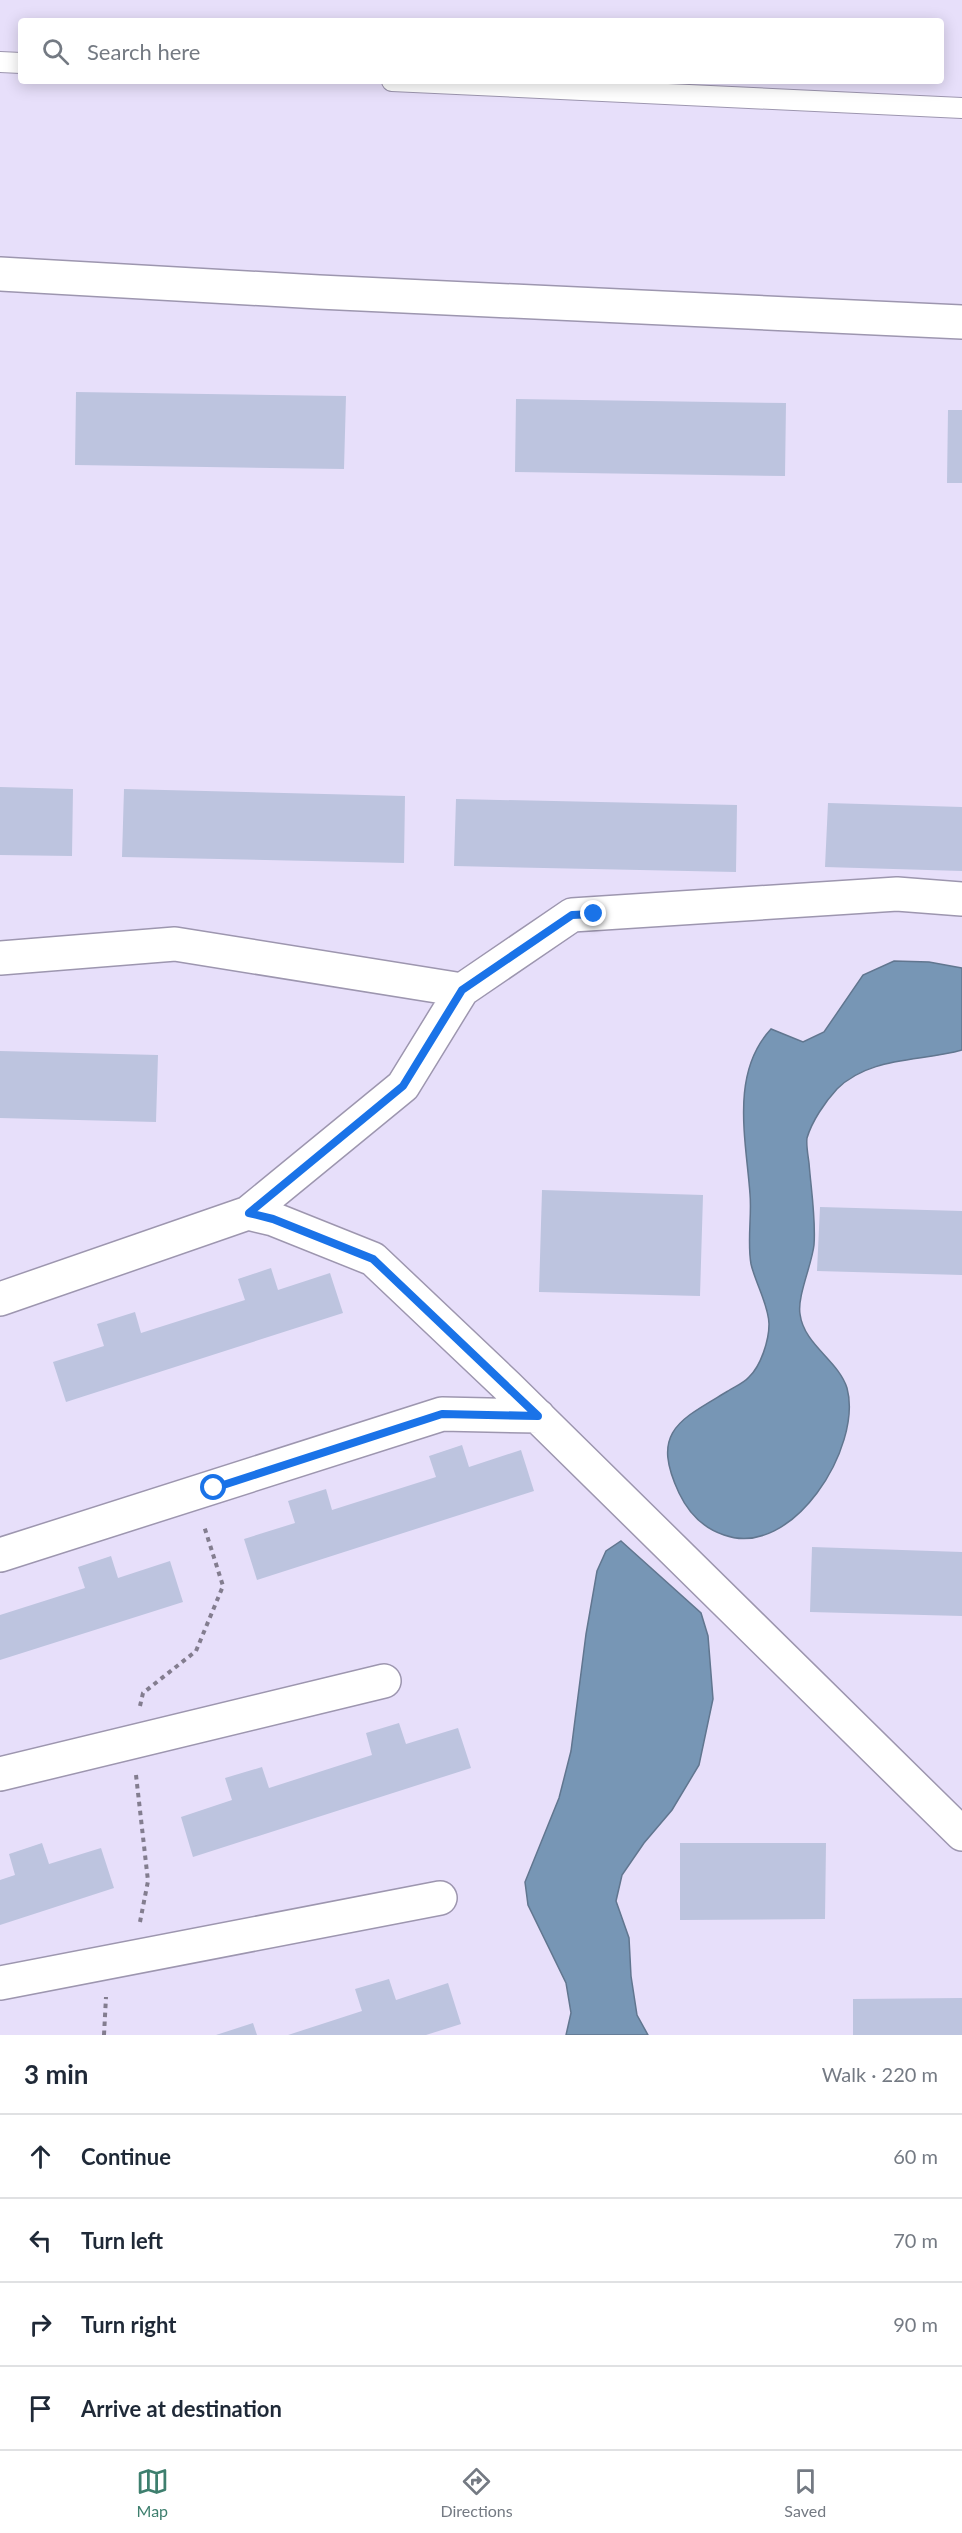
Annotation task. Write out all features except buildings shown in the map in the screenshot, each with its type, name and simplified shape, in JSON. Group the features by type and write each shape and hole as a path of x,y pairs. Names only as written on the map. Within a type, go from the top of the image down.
{"street":[{"path":"0,274 319,292 962,322"},
{"path":"0,1299 249,1213 403,1086 462,990 572,915 897,894 962,899"},
{"path":"0,958 175,944 462,990"},
{"path":"249,1213 273,1219 373,1259 538,1416 962,1834"},
{"path":"0,1555 442,1414 538,1416"},
{"path":"0,1774 384,1681"},
{"path":"0,1983 440,1898"}],"lane":[{"path":"0,62 18,63"},
{"path":"455,84 962,108"}],"water":[{"path":"894,961 929,962 962,968 962,1050 880,1065 850,1078 837,1089 812,1125 807,1144 814,1214 814,1245 801,1299 800,1314 808,1335 843,1378 847,1388 849,1412 844,1439 833,1467 817,1493 797,1515 774,1531 749,1538 724,1535 703,1524 687,1507 671,1472 668,1455 669,1441 684,1420 696,1410 742,1383 753,1372 761,1360 768,1337 768,1317 750,1255 750,1202 744,1107 745,1086 750,1066 758,1046 771,1029 803,1042 824,1032 863,975"},
{"path":"621,1541 701,1613 708,1636 713,1699 699,1765 672,1810 644,1843 622,1875 616,1901 629,1938 631,1976 637,2015 648,2035 566,2035 571,2013 566,1983 528,1905 525,1882 559,1798 571,1751 586,1634 597,1571 606,1551"}],"route":[{"path":"214,1488 442,1414 538,1416 373,1259 273,1219 249,1213 403,1086 462,990 572,915 594,914"}]}
